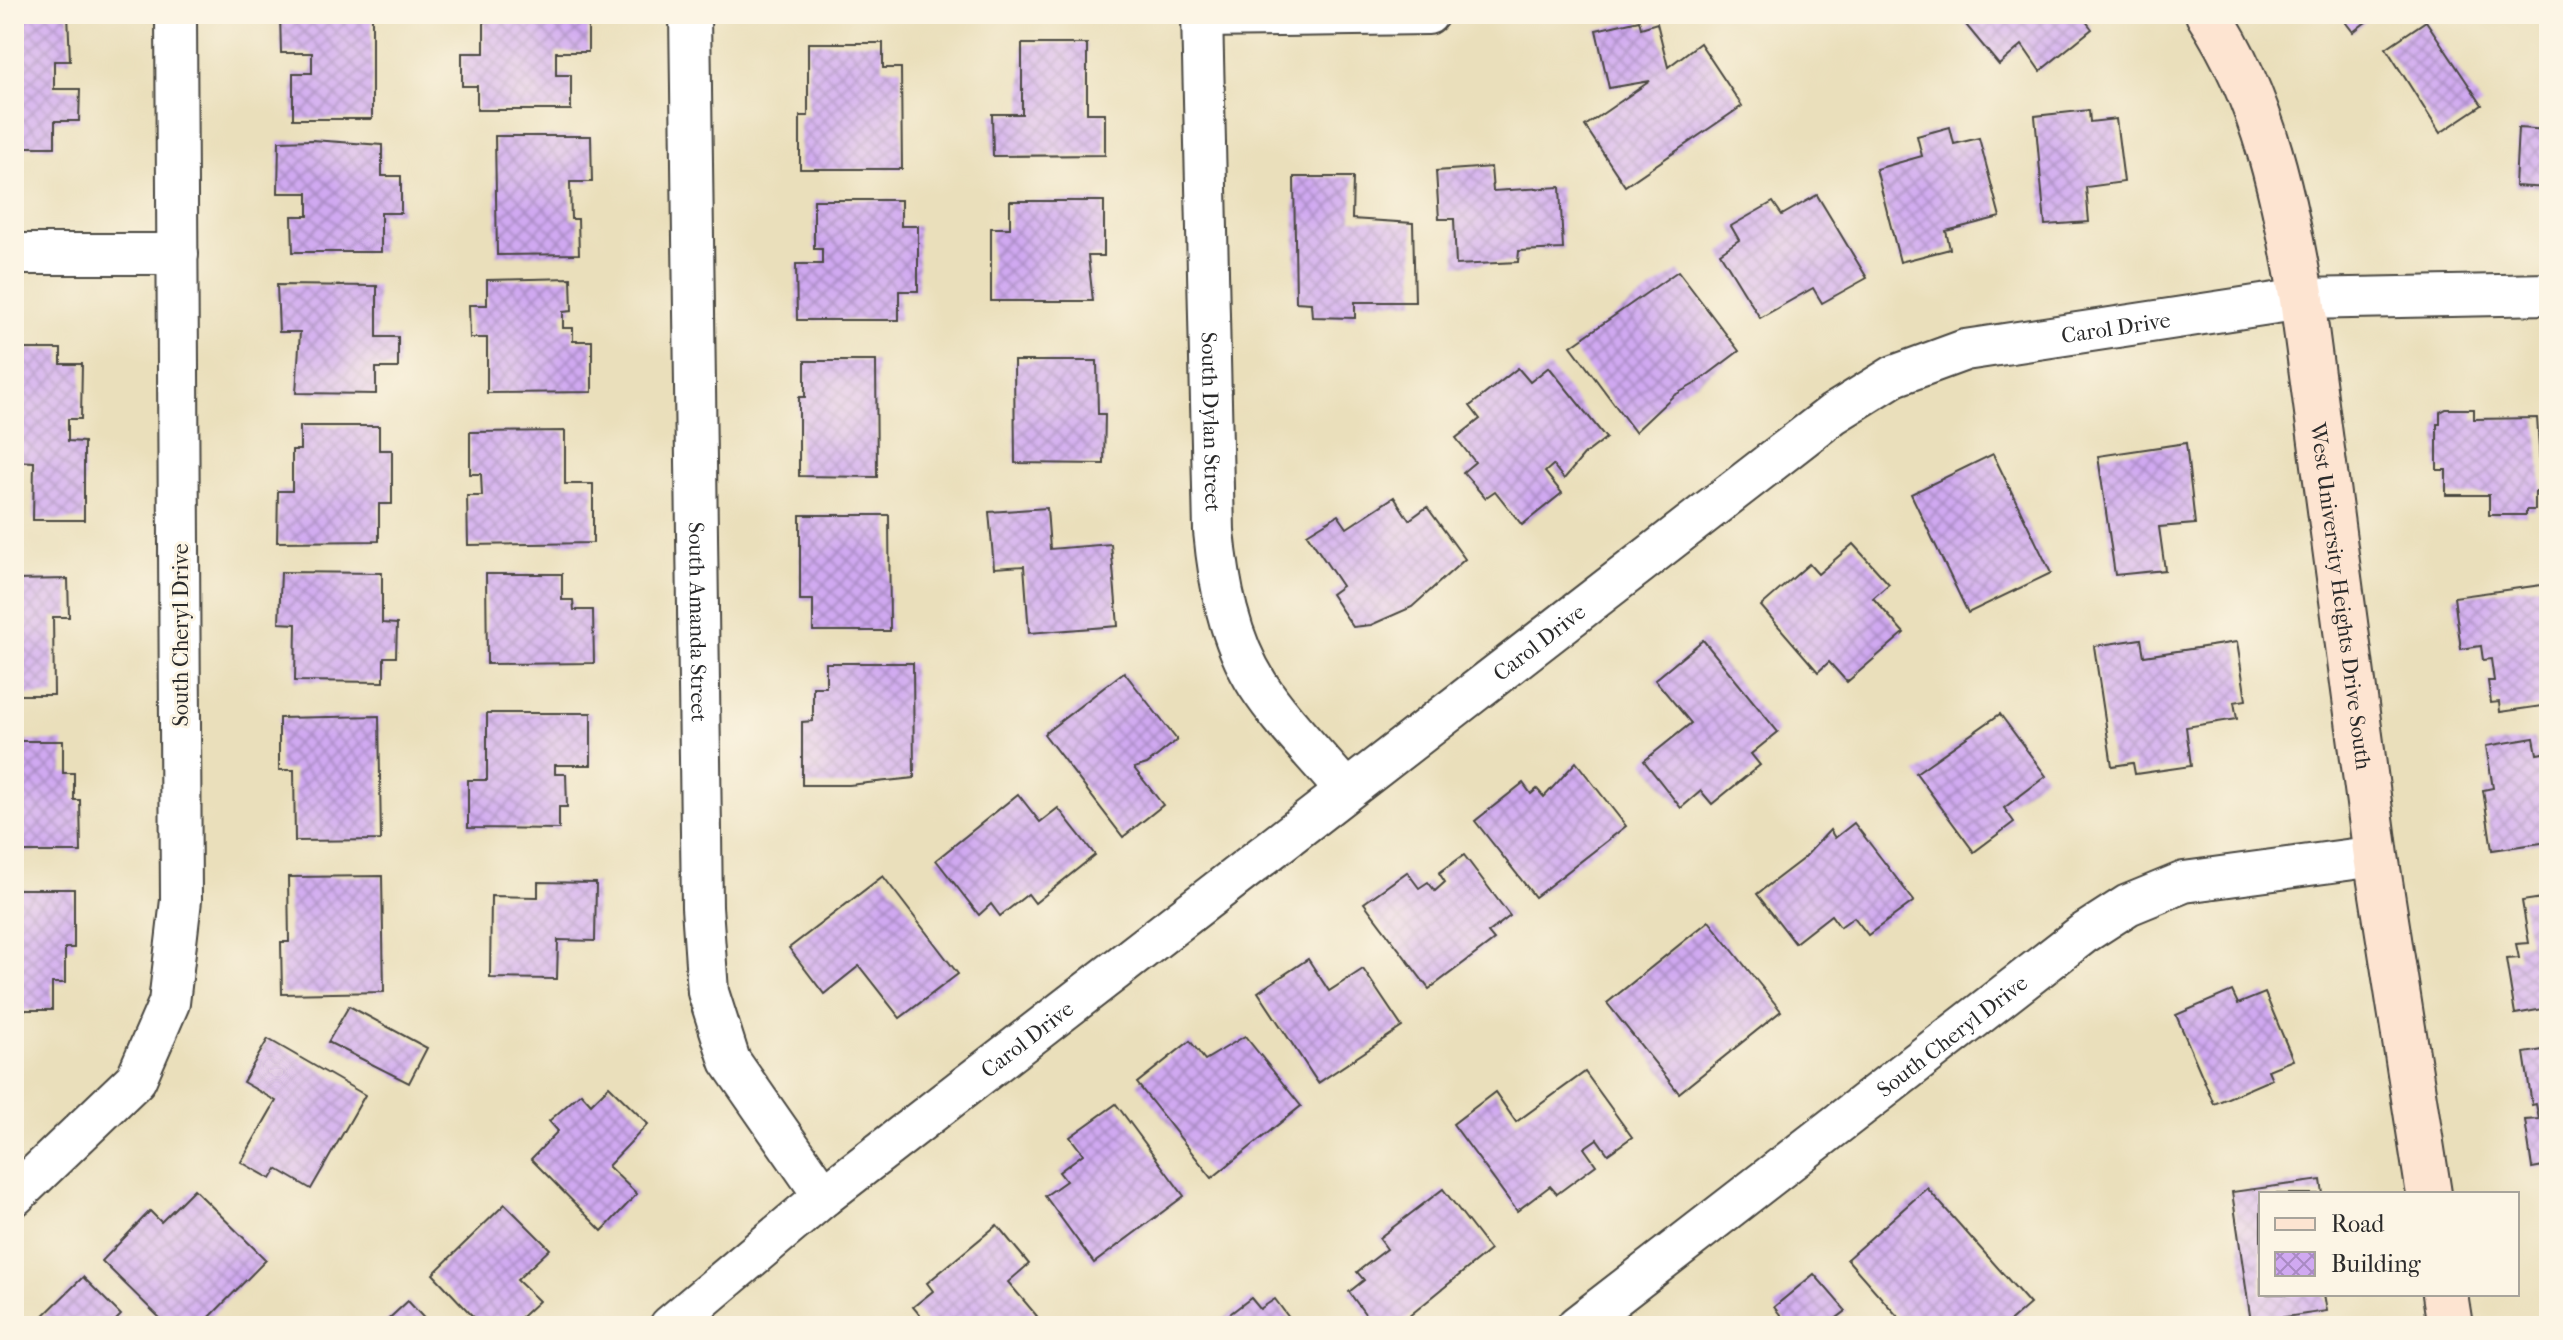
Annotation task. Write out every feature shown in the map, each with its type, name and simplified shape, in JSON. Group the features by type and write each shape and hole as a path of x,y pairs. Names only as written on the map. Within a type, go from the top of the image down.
{"street":[{"name":"South Cheryl Drive","path":"14,1196 136,1079 169,1003 181,900 176,14"},
{"name":"South Amanda Street","path":"690,14 702,907 708,992 730,1061 824,1196"},
{"path":"1202,15 1428,14"},
{"name":"West University Heights Drive South","path":"2208,14 2227,43 2264,124 2302,299 2376,856 2429,1192"},
{"name":"South Dylan Street","path":"1202,15 1214,531 1218,574 1229,621 1258,684 1345,790"},
{"path":"14,254 178,254"},
{"name":"Carol Drive","path":"670,1326 824,1196 1345,790 1833,414 1894,376 1965,350 2302,299 2549,294"},
{"name":"South Cheryl Drive","path":"1577,1326 2083,934 2128,905 2184,882 2376,856"},
{"path":"2445,1296 2450,1326"}],"building":[{"path":"15,14 68,14 70,61 54,61 54,89 80,89 79,121 55,121 55,147 14,147"},
{"path":"280,14 372,14 372,119 293,119 293,73 312,73 312,53 281,53"},
{"path":"484,14 588,14 588,52 556,52 556,75 571,75 571,110 477,110 477,86 462,86 462,53 484,53"},
{"path":"1040,14 1095,14 1095,21 1040,21"},
{"path":"1957,14 2085,14 2082,16 2092,29 2040,71 2022,45 1999,65"},
{"path":"2339,14 2376,14 2353,32"},
{"path":"1639,20 1641,28 1657,23 1668,67 1700,43 1742,106 1625,186 1585,126 1650,81 1609,88 1596,30"},
{"path":"2426,21 2482,105 2440,133 2386,48"},
{"path":"808,43 883,43 883,68 901,68 902,169 800,169 800,116 808,116"},
{"path":"1022,44 1087,44 1087,113 1105,113 1105,155 993,156 992,114 1022,114"},
{"path":"2089,110 2090,122 2116,119 2124,182 2086,187 2089,222 2045,225 2035,116"},
{"path":"1950,127 1954,144 1979,138 2000,217 1946,231 1950,249 1900,262 1876,169 1922,156 1917,136"},
{"path":"2518,128 2549,130 2549,188 2515,186"},
{"path":"495,136 591,136 592,182 570,182 571,219 578,219 579,254 497,255"},
{"path":"279,141 382,145 382,176 401,176 401,213 381,213 381,252 293,252 292,216 308,216 308,193 278,193"},
{"path":"1491,167 1493,191 1560,187 1563,249 1519,251 1518,262 1456,265 1454,219 1439,219 1436,171"},
{"path":"1294,177 1353,177 1352,219 1413,223 1415,302 1355,302 1355,318 1312,317 1311,303 1296,302"},
{"path":"1817,195 1867,278 1822,303 1813,288 1760,318 1720,253 1739,240 1731,226 1773,202 1782,215"},
{"path":"814,200 901,200 901,226 918,226 918,291 899,291 899,320 797,320 796,264 822,264 822,249 814,249"},
{"path":"1010,201 1104,201 1104,256 1088,256 1093,301 991,301 991,228 1010,228"},
{"path":"1678,271 1739,351 1698,382 1673,396 1635,432 1571,346"},
{"path":"571,278 572,311 563,312 563,328 573,328 573,341 592,341 592,392 487,393 487,338 470,338 469,305 487,305 487,280"},
{"path":"277,285 377,286 377,337 398,337 398,368 376,368 376,394 296,393 300,332 279,332"},
{"path":"14,349 61,349 61,364 82,364 81,419 68,419 68,441 84,442 84,520 33,520 34,462 14,461"},
{"path":"805,361 876,361 877,477 799,476 799,397 805,397"},
{"path":"1014,361 1097,361 1098,414 1105,414 1104,464 1015,463"},
{"path":"1549,367 1606,438 1584,455 1564,479 1553,465 1545,472 1562,493 1522,525 1495,491 1485,498 1463,472 1475,462 1456,438 1480,419 1470,406 1518,368 1530,382"},
{"path":"2446,409 2474,409 2474,419 2537,418 2542,492 2535,492 2535,510 2526,510 2526,515 2489,515 2489,495 2446,495 2446,470 2437,470 2437,424 2440,424 2440,412"},
{"path":"300,426 379,426 379,450 392,450 392,504 379,504 379,541 277,542 278,491 292,491 292,450 300,450"},
{"path":"565,431 565,484 593,484 593,543 468,545 467,496 482,496 481,474 470,474 470,432"},
{"path":"2186,443 2195,524 2159,527 2165,570 2115,575 2098,456"},
{"path":"1993,454 2051,573 1968,613 1911,494"},
{"path":"1394,497 1409,520 1427,507 1465,559 1412,607 1371,625 1353,627 1331,594 1342,586 1307,534 1338,515 1347,528"},
{"path":"1047,508 1050,549 1111,544 1118,626 1029,633 1024,566 994,568 989,512"},
{"path":"800,515 889,515 890,631 813,631 813,600 800,600"},
{"path":"1853,544 1889,584 1873,598 1904,633 1847,682 1829,662 1818,672 1761,606 1809,564 1818,574"},
{"path":"281,572 382,573 382,623 397,624 396,657 384,657 384,682 295,681 296,624 279,623"},
{"path":"486,574 562,574 562,600 573,600 574,610 593,610 594,663 487,664"},
{"path":"68,579 69,617 53,617 54,695 14,695 14,580"},
{"path":"2549,584 2549,705 2500,712 2499,702 2491,703 2488,681 2494,681 2491,659 2483,660 2481,646 2461,649 2454,597"},
{"path":"2141,639 2144,656 2237,642 2246,700 2234,702 2237,719 2186,727 2191,766 2135,774 2133,763 2112,766 2094,646"},
{"path":"1703,640 1778,732 1751,754 1760,765 1712,804 1701,791 1681,808 1644,761 1691,723 1655,680"},
{"path":"826,663 913,663 914,778 849,785 802,785 802,722 813,721 813,687 826,687"},
{"path":"1124,672 1177,740 1147,764 1134,768 1163,805 1123,837 1044,734"},
{"path":"487,713 591,713 591,765 555,765 555,774 566,774 567,807 559,807 559,829 468,828 468,780 487,780"},
{"path":"2000,714 2046,776 2004,808 2014,822 1974,852 1916,773"},
{"path":"379,716 381,840 295,841 294,770 279,770 279,718"},
{"path":"2534,738 2537,754 2549,752 2549,842 2492,850 2483,790 2493,788 2486,746"},
{"path":"14,741 63,741 63,773 74,773 74,800 80,800 81,852 14,852"},
{"path":"1576,762 1626,826 1535,897 1475,821 1523,783 1531,794 1537,789 1544,797"},
{"path":"1018,794 1040,822 1058,808 1095,855 1035,903 1028,894 1000,916 991,904 979,915 936,860"},
{"path":"1854,823 1914,901 1868,935 1854,917 1840,927 1831,915 1795,943 1757,894 1804,858 1830,830 1835,838"},
{"path":"1464,855 1510,916 1488,933 1494,940 1429,989 1364,903 1407,872 1419,888 1428,882 1435,891 1445,882 1439,873"},
{"path":"382,876 384,992 282,994 281,942 289,942 288,877"},
{"path":"883,876 958,974 900,1018 859,966 824,994 789,948"},
{"path":"538,882 596,883 595,941 558,940 557,979 490,978 491,896 538,897"},
{"path":"14,889 74,889 74,948 65,948 65,983 52,983 52,1010 14,1010"},
{"path":"2549,897 2549,1008 2515,1014 2506,959 2519,958 2516,944 2529,943 2522,901"},
{"path":"1709,921 1781,1011 1679,1093 1607,1003"},
{"path":"1308,959 1329,991 1363,969 1402,1027 1318,1083 1258,992"},
{"path":"2232,991 2238,1004 2265,993 2293,1060 2268,1070 2272,1079 2214,1104 2176,1015"},
{"path":"349,1006 427,1048 409,1083 328,1042"},
{"path":"1245,1036 1301,1106 1212,1178 1137,1083 1190,1041 1205,1060"},
{"path":"268,1039 365,1095 311,1189 277,1169 271,1179 241,1162 276,1101 243,1082"},
{"path":"2549,1049 2549,1165 2532,1168 2525,1120 2539,1119 2536,1104 2532,1105 2524,1053"},
{"path":"1585,1072 1632,1137 1608,1154 1597,1139 1584,1148 1596,1165 1557,1194 1550,1186 1517,1211 1453,1124 1495,1092 1516,1122"},
{"path":"609,1086 648,1124 608,1166 637,1194 602,1231 531,1159 558,1131 549,1121 581,1093 591,1104"},
{"path":"1116,1104 1184,1196 1094,1263 1045,1196 1066,1181 1059,1172 1083,1154 1070,1137"},
{"path":"2321,1180 2323,1192 2259,1192 2259,1296 2324,1296 2327,1311 2251,1322 2232,1192"},
{"path":"1927,1188 2030,1304 2005,1326 1906,1326 1847,1259"},
{"path":"194,1189 266,1260 201,1326 168,1326 102,1261 150,1211 161,1222"},
{"path":"1443,1189 1490,1250 1397,1326 1374,1326 1349,1292 1364,1280 1357,1272 1387,1249 1379,1238"},
{"path":"505,1204 550,1249 517,1280 539,1301 512,1326 494,1326 487,1319 481,1325 433,1274"},
{"path":"997,1225 1029,1264 1008,1282 1037,1316 1024,1326 929,1326 913,1307 933,1291 927,1283"},
{"path":"1814,1274 1846,1311 1837,1318 1844,1326 1789,1326 1774,1307"},
{"path":"83,1277 121,1315 110,1326 33,1326"},
{"path":"1251,1298 1260,1309 1275,1299 1295,1326 1214,1326"},
{"path":"408,1301 431,1326 381,1326"}]}
